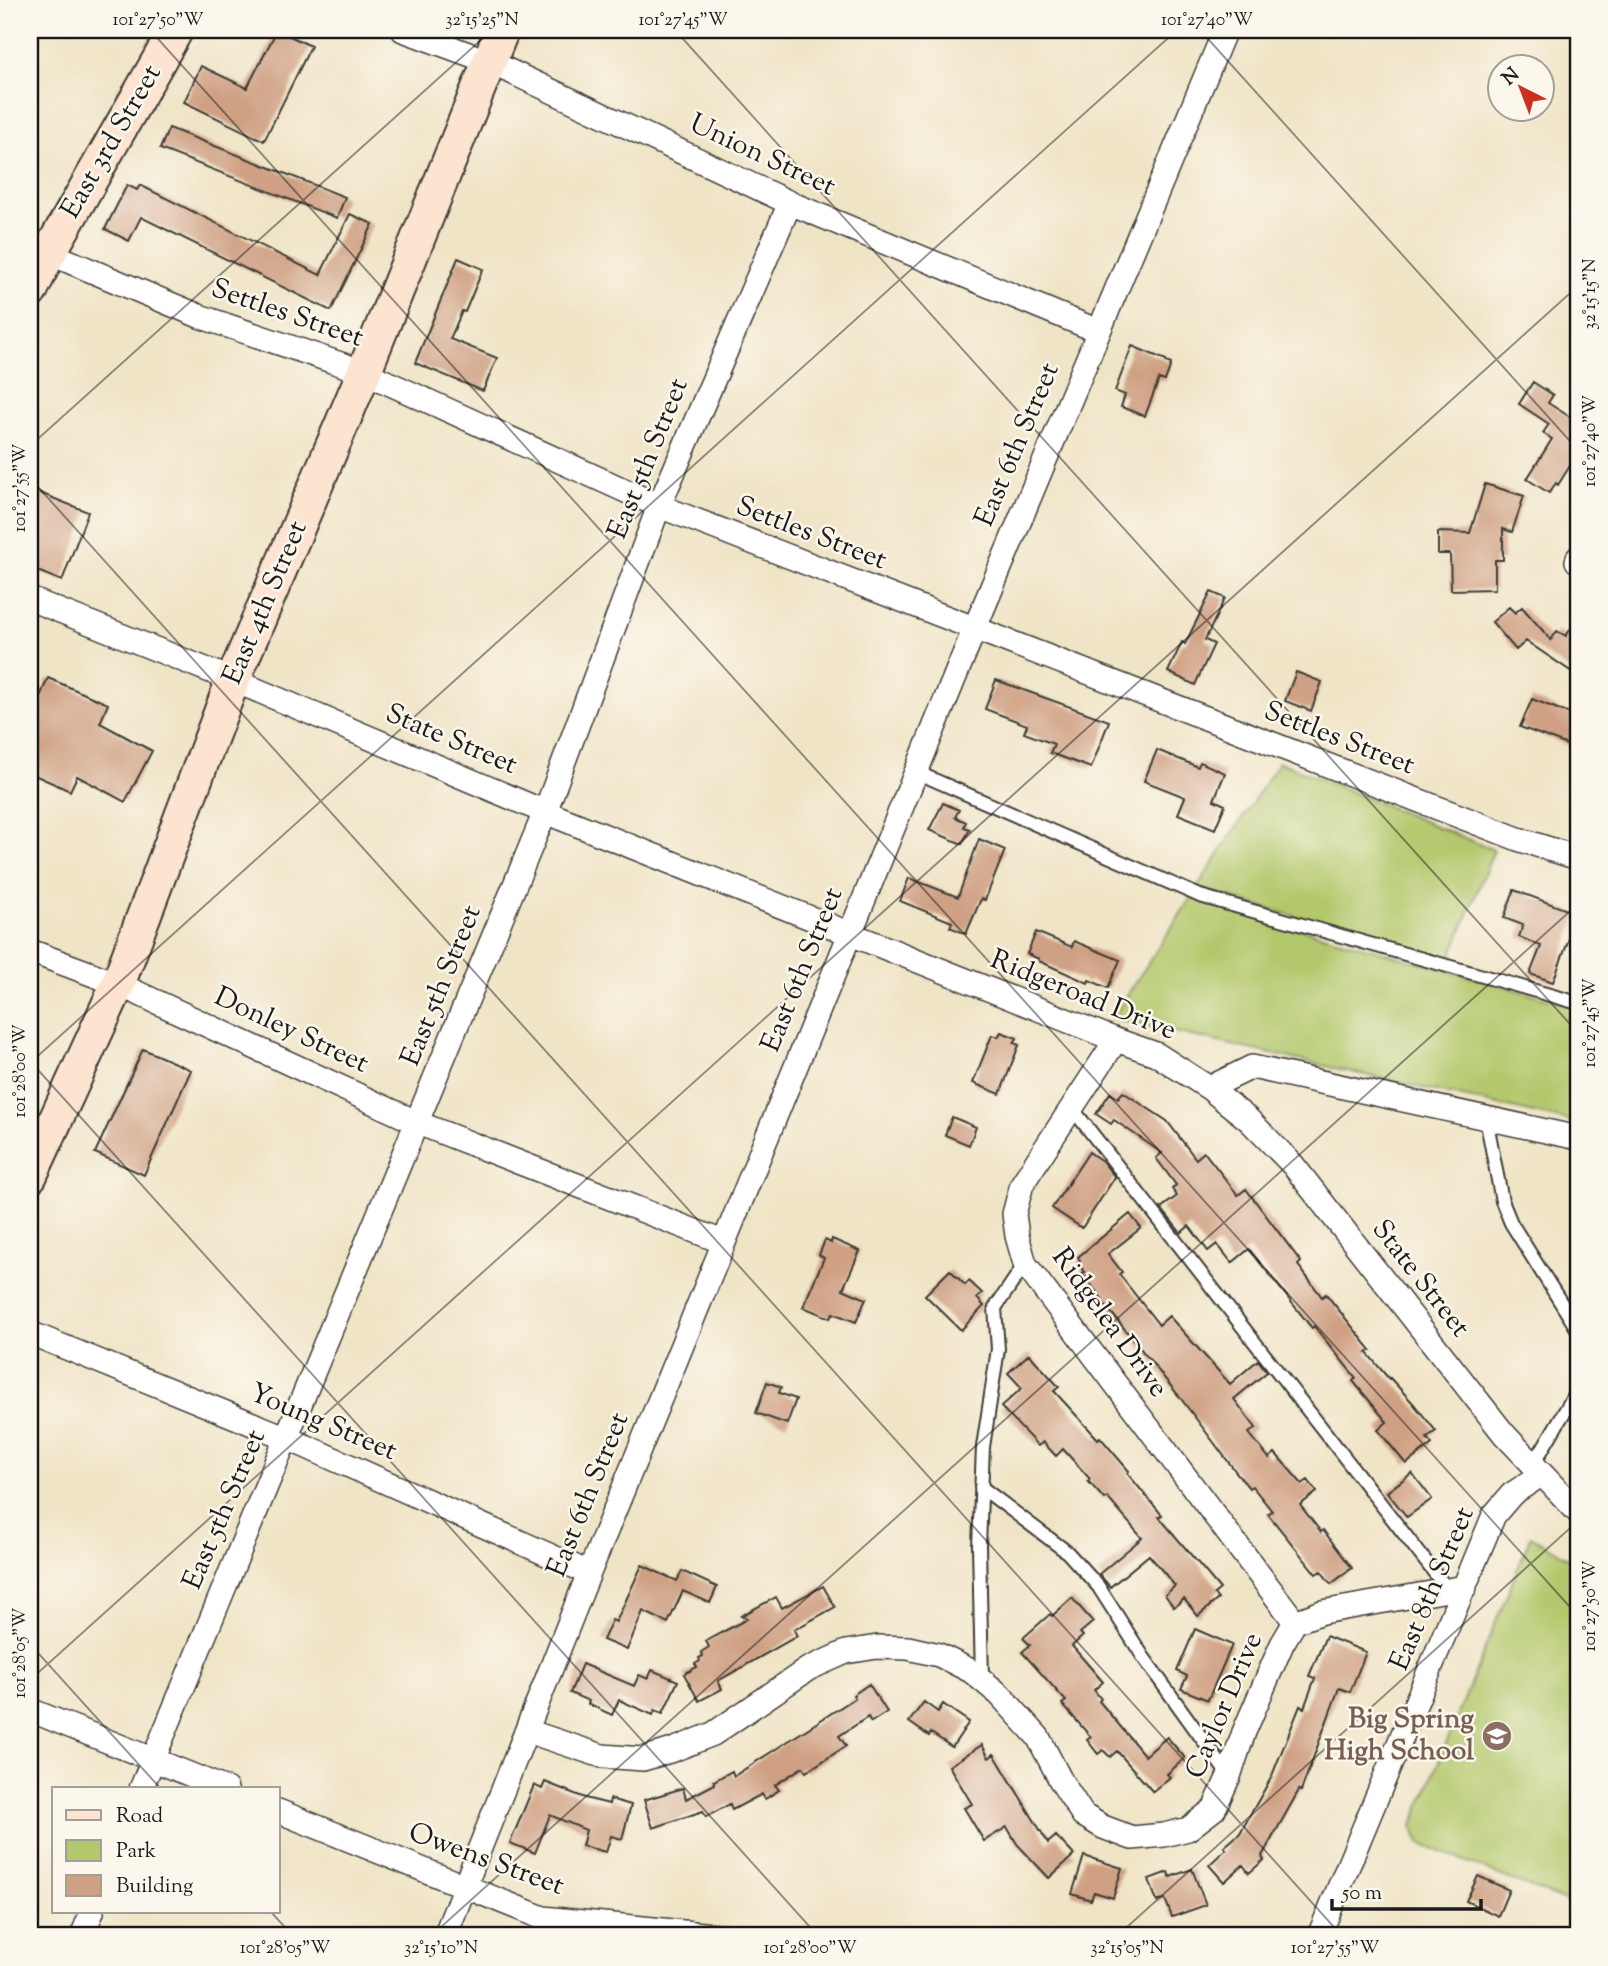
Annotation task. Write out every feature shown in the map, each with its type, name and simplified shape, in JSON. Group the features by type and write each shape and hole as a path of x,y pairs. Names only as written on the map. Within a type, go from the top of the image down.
{"main road":[{"name":"East 3rd Street","path":"30,292 40,249 176,30"},
{"name":"East 4th Street","path":"30,1176 118,984 233,680 364,372 502,30"}],"street":[{"name":"Union Street","path":"403,30 490,62 790,203 1098,331"},
{"name":"East 6th Street","path":"444,1936 723,1242 974,630 1225,30"},
{"name":"East 5th Street","path":"142,1787 545,812 659,506 790,203"},
{"name":"Settles Street","path":"40,249 199,316 364,372 659,506 1518,839 1578,858"},
{"name":"State Street","path":"30,599 233,680 545,812 850,934"},
{"name":"Ridgeroad Drive","path":"850,934 1156,1054 1209,1087"},
{"name":"Donley Street","path":"30,951 118,984 418,1123 723,1242"},
{"name":"Ridgelea Drive","path":"1116,1040 1022,1184 1014,1214 1017,1236 1026,1264 1295,1622"},
{"path":"1209,1087 1252,1067 1578,1138"},
{"name":"State Street","path":"1209,1087 1249,1120 1293,1166 1504,1434 1578,1512"},
{"name":"Young Street","path":"30,1333 287,1438 589,1573"},
{"name":"East 8th Street","path":"1319,1936 1456,1588 1494,1515 1537,1470"},
{"name":"Caylor Drive","path":"527,1731 603,1756 643,1759 713,1734 808,1669 846,1652 877,1647 908,1648 939,1655 971,1671 1000,1695 1038,1737 1083,1815 1103,1827 1132,1838 1164,1835 1188,1829 1214,1809 1282,1644 1295,1622 1322,1612 1456,1588"},
{"path":"30,1710 221,1787"},
{"name":"Owens Street","path":"280,1812 543,1918 723,1936"},
{"path":"82,1936 92,1913"}],"lane":[{"path":"916,772 1200,896 1578,1003"},
{"path":"1072,1108 1456,1588"},
{"path":"1486,1118 1497,1181 1511,1223 1578,1330"},
{"path":"982,1680 979,1546 981,1487 998,1349 995,1308 1026,1264"},
{"path":"1537,1470 1578,1389"},
{"path":"981,1487 1067,1552 1098,1586 1143,1658 1229,1776"}],"green space":[{"path":"1279,762 1494,850 1449,961 1197,888"},
{"path":"1191,898 1578,1007 1578,1123 1112,1018"},
{"path":"1531,1536 1578,1564 1578,1906 1421,1844 1412,1827"}],"building":[{"path":"277,30 311,46 264,141 184,102 201,66 247,88"},
{"path":"169,128 345,197 337,218 160,149"},
{"path":"127,185 137,190 140,185 320,275 350,214 373,224 331,311 141,217 129,241 105,229"},
{"path":"458,258 483,269 450,339 497,358 483,391 415,363"},
{"path":"1132,346 1171,364 1165,381 1159,379 1145,416 1121,407 1125,395 1115,391"},
{"path":"1533,382 1553,395 1548,403 1578,422 1578,453 1558,485 1556,483 1549,493 1527,479 1552,439 1543,433 1549,424 1519,404"},
{"path":"1485,484 1524,496 1512,532 1503,529 1503,560 1495,560 1495,589 1451,590 1450,554 1438,554 1438,532 1470,533"},
{"path":"30,489 88,512 62,581 30,568"},
{"path":"1211,592 1225,598 1205,640 1214,644 1195,685 1168,672"},
{"path":"1509,607 1515,613 1522,607 1551,640 1557,631 1566,636 1578,618 1578,676 1526,641 1516,650 1492,622"},
{"path":"1296,672 1322,682 1311,711 1285,701"},
{"path":"48,678 108,704 100,723 152,751 125,802 77,776 70,791 30,773 30,720"},
{"path":"996,680 1109,721 1091,768 1050,753 1054,744 1024,733 1027,725 985,709"},
{"path":"1532,699 1578,717 1578,749 1520,727"},
{"path":"1157,750 1198,767 1200,762 1225,773 1214,800 1225,805 1215,829 1178,814 1185,797 1144,781"},
{"path":"943,803 959,810 955,817 966,822 964,827 970,829 962,844 929,830"},
{"path":"979,839 1005,850 985,900 981,899 966,934 950,927 952,922 900,901 909,878 958,897"},
{"path":"1514,890 1578,914 1553,982 1530,974 1541,946 1519,937 1523,925 1504,918"},
{"path":"1036,932 1072,947 1074,941 1120,960 1108,988 1089,980 1088,983 1027,954"},
{"path":"1001,1032 1017,1038 1014,1043 1019,1045 1000,1094 973,1083 992,1035 998,1037"},
{"path":"143,1049 191,1070 144,1175 95,1153"},
{"path":"1123,1092 1167,1121 1196,1159 1204,1152 1238,1195 1246,1189 1301,1262 1298,1265 1322,1297 1326,1294 1371,1350 1367,1353 1436,1431 1427,1438 1432,1444 1406,1464 1378,1430 1387,1422 1353,1381 1356,1378 1249,1249 1232,1263 1217,1244 1208,1251 1189,1226 1181,1233 1161,1208 1177,1196 1172,1189 1176,1185 1156,1158 1162,1153 1114,1120 1111,1124 1096,1114 1110,1093 1118,1098"},
{"path":"952,1117 976,1127 969,1145 945,1135"},
{"path":"1089,1152 1102,1161 1115,1177 1082,1228 1052,1208"},
{"path":"1130,1214 1141,1228 1108,1254 1122,1272 1119,1274 1159,1325 1169,1316 1230,1384 1258,1360 1267,1372 1234,1399 1256,1428 1249,1433 1269,1458 1275,1453 1302,1484 1308,1480 1317,1492 1300,1505 1352,1568 1331,1584 1321,1571 1316,1574 1268,1514 1272,1511 1252,1486 1249,1488 1236,1472 1082,1273 1085,1272 1078,1263 1078,1257"},
{"path":"832,1239 860,1251 843,1289 866,1299 856,1322 833,1313 830,1318 803,1307 824,1258 819,1255 825,1240 831,1243"},
{"path":"950,1270 965,1285 969,1281 982,1293 977,1298 984,1306 961,1330 925,1295"},
{"path":"1029,1354 1059,1387 1054,1391 1129,1471 1127,1473 1162,1515 1159,1517 1220,1589 1214,1594 1218,1599 1198,1616 1184,1599 1174,1607 1165,1595 1175,1586 1149,1555 1110,1587 1099,1574 1142,1538 1107,1497 1104,1499 1088,1481 1090,1479 1063,1449 1056,1456 1043,1442 1038,1446 1001,1407 1022,1388 1008,1373"},
{"path":"767,1382 781,1387 779,1393 796,1399 787,1424 756,1413"},
{"path":"1412,1473 1432,1499 1407,1517 1387,1492"},
{"path":"642,1565 677,1581 682,1571 717,1587 710,1603 683,1591 668,1623 643,1611 627,1650 603,1640 612,1620 616,1622"},
{"path":"823,1586 835,1607 794,1630 797,1636 718,1681 722,1689 699,1701 684,1674 697,1667 695,1664 703,1656 701,1652 709,1647 706,1641 747,1619 741,1616 776,1597 782,1608"},
{"path":"1072,1598 1093,1622 1080,1633 1083,1636 1072,1646 1103,1682 1094,1690 1101,1699 1099,1701 1145,1756 1167,1737 1185,1758 1167,1774 1170,1777 1153,1792 1117,1751 1110,1757 1103,1750 1098,1754 1087,1740 1091,1737 1062,1704 1066,1701 1022,1652 1030,1645 1023,1638"},
{"path":"1195,1629 1232,1645 1208,1700 1181,1689 1187,1676 1177,1671"},
{"path":"1326,1636 1366,1652 1350,1692 1339,1688 1301,1791 1299,1790 1262,1856 1264,1860 1249,1873 1243,1865 1224,1882 1209,1865 1240,1833 1271,1778 1300,1706 1304,1708 1315,1678 1309,1676"},
{"path":"582,1664 634,1686 639,1675 648,1679 652,1670 678,1681 663,1713 655,1710 653,1715 619,1700 612,1715 570,1693"},
{"path":"869,1684 887,1712 871,1722 868,1717 839,1736 846,1746 806,1772 803,1767 775,1785 779,1790 765,1799 762,1794 732,1810 730,1804 706,1817 703,1811 653,1828 644,1800 683,1788 686,1799 715,1784 714,1781 732,1771 734,1776 855,1698 853,1695"},
{"path":"924,1702 938,1712 943,1704 969,1722 952,1747 909,1722"},
{"path":"982,1745 989,1758 994,1754 1048,1843 1056,1836 1074,1855 1049,1878 1017,1844 1007,1827 984,1841 964,1808 972,1804 949,1766"},
{"path":"545,1782 585,1798 609,1804 610,1799 631,1805 622,1839 611,1836 606,1852 582,1846 586,1830 550,1815 535,1853 510,1843 534,1785 542,1789"},
{"path":"1084,1856 1122,1868 1113,1898 1094,1892 1091,1900 1072,1894"},
{"path":"1192,1869 1206,1905 1172,1917 1165,1899 1157,1902 1149,1879 1168,1872 1170,1877"},
{"path":"1478,1876 1509,1890 1498,1916 1466,1901"}],"place":[{"name":"Big Spring High School","path":"1497,1736"}]}
